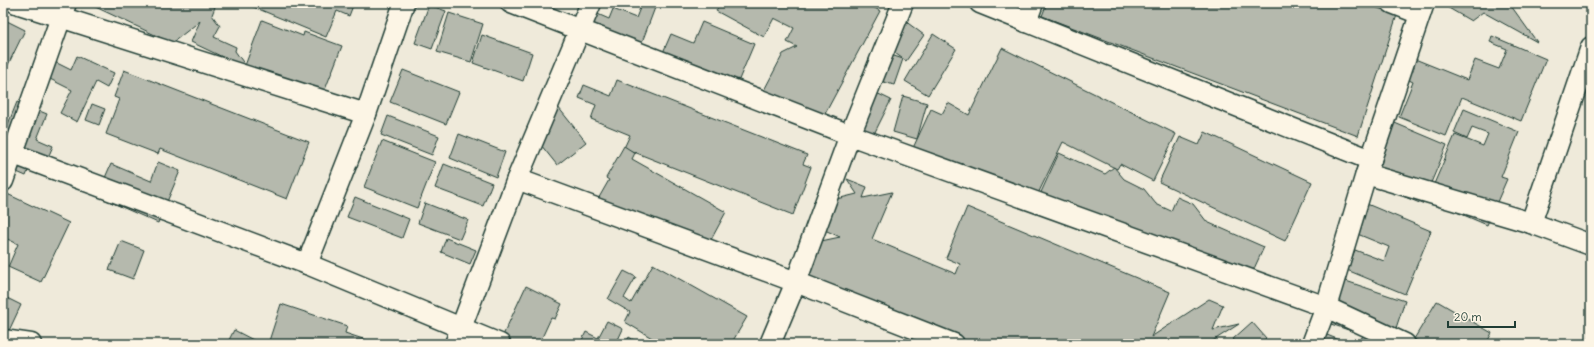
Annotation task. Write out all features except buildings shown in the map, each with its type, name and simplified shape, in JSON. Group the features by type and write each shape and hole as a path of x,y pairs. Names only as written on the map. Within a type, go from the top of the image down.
{"street":[{"path":"16,3 64,10 366,114"},
{"path":"307,264 366,114 404,3"},
{"path":"511,3 850,135 1326,307 1405,344"},
{"path":"458,336 517,179 581,30 591,3"},
{"path":"770,344 796,282 850,135 903,3"},
{"path":"980,3 1369,167 1591,246"},
{"path":"1026,22 1033,3"},
{"path":"1312,344 1326,307 1369,167 1422,8 1392,3"},
{"path":"3,181 8,152 64,10"},
{"path":"1531,224 1591,47"},
{"path":"8,152 307,264 458,336 500,344"},
{"path":"517,179 796,282 954,344"},
{"path":"3,340 31,344"}]}
